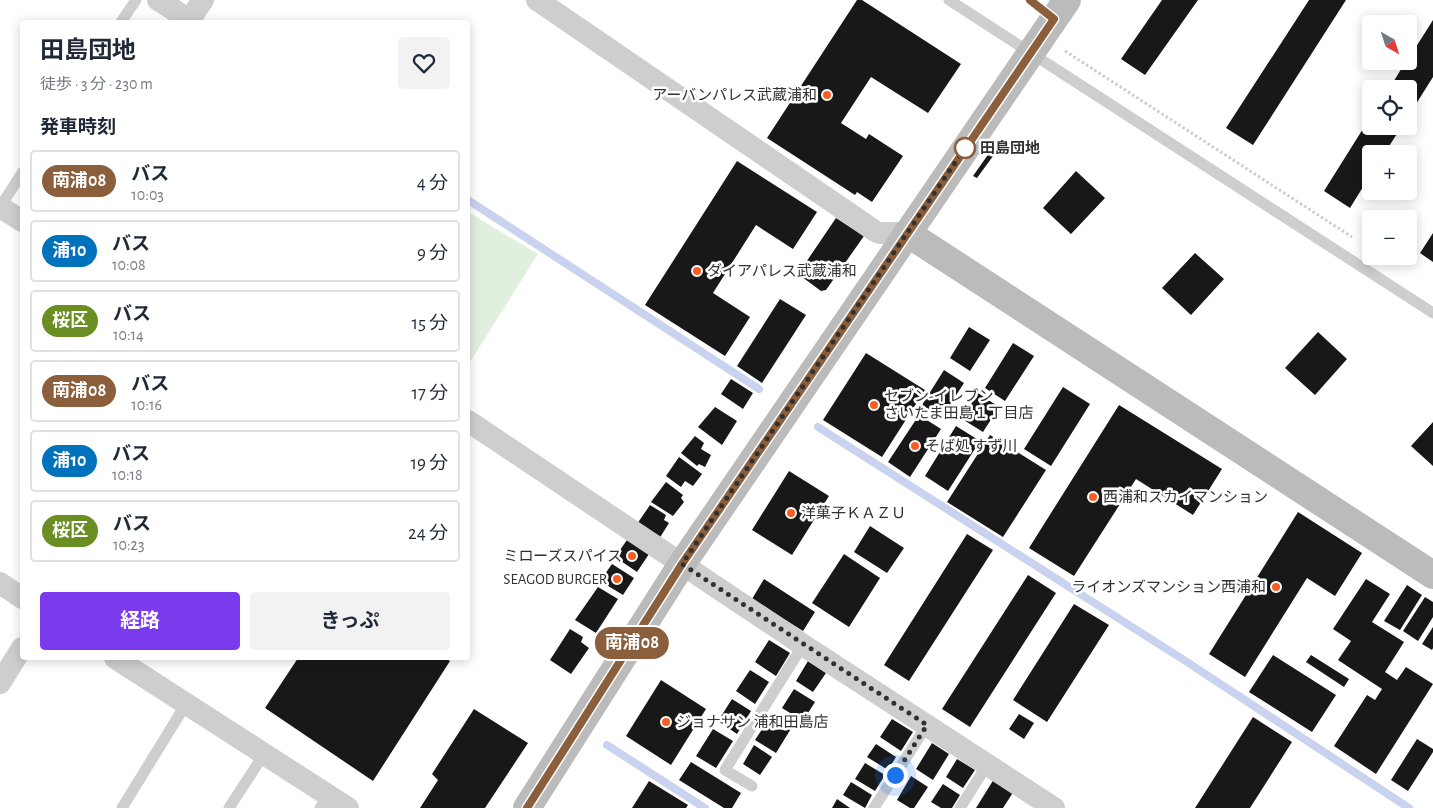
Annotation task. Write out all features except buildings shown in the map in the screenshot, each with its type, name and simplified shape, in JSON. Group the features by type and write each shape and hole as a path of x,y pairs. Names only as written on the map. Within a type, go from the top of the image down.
{"street":[{"path":"158,0 187,20"},
{"path":"191,20 203,0"},
{"path":"537,0 879,233 906,233 1433,575"},
{"path":"527,808 682,564 906,233 1061,9"},
{"path":"0,207 20,220"},
{"path":"470,422 803,645 1054,808"},
{"path":"0,583 20,597"},
{"path":"0,683 20,651"},
{"path":"118,660 264,754 324,802 348,808"}],"lane":[{"path":"122,20 136,0"},
{"path":"949,0 1433,314"},
{"path":"1030,0 1061,9"},
{"path":"0,207 20,176"},
{"path":"752,786 725,770 803,645"},
{"path":"122,808 186,704"},
{"path":"874,808 927,725"},
{"path":"229,808 264,754"},
{"path":"960,808 987,765"}],"path":[{"path":"1066,51 1355,238"}],"green space":[{"path":"470,213 538,254 470,362"}],"waterway":[{"path":"470,201 759,389"},
{"path":"818,427 1187,662 1409,808"},
{"path":"607,745 705,808"}],"bus line":[{"name":"南浦08","path":"527,808 682,564 896,247 1054,19 1030,0"}],"place":[{"name":"アーバンパレス武蔵浦和","path":"827,95"},
{"name":"田島団地","path":"965,148"},
{"name":"ダイアパレス武蔵浦和","path":"697,271"},
{"name":"セブン-イレブン さいたま田島１丁目店","path":"874,405"},
{"name":"そば処 すず川","path":"915,446"},
{"name":"西浦和スカイマンション","path":"1093,497"},
{"name":"洋菓子ＫＡＺＵ","path":"791,513"},
{"name":"ミローズスパイス","path":"632,556"},
{"name":"SEAGOD BURGER","path":"617,579"},
{"name":"ライオンズマンション西浦和","path":"1276,587"},
{"name":"ジョナサン 浦和田島店","path":"666,722"}],"route":[{"path":"895,775 927,725 682,564 965,148"}]}
